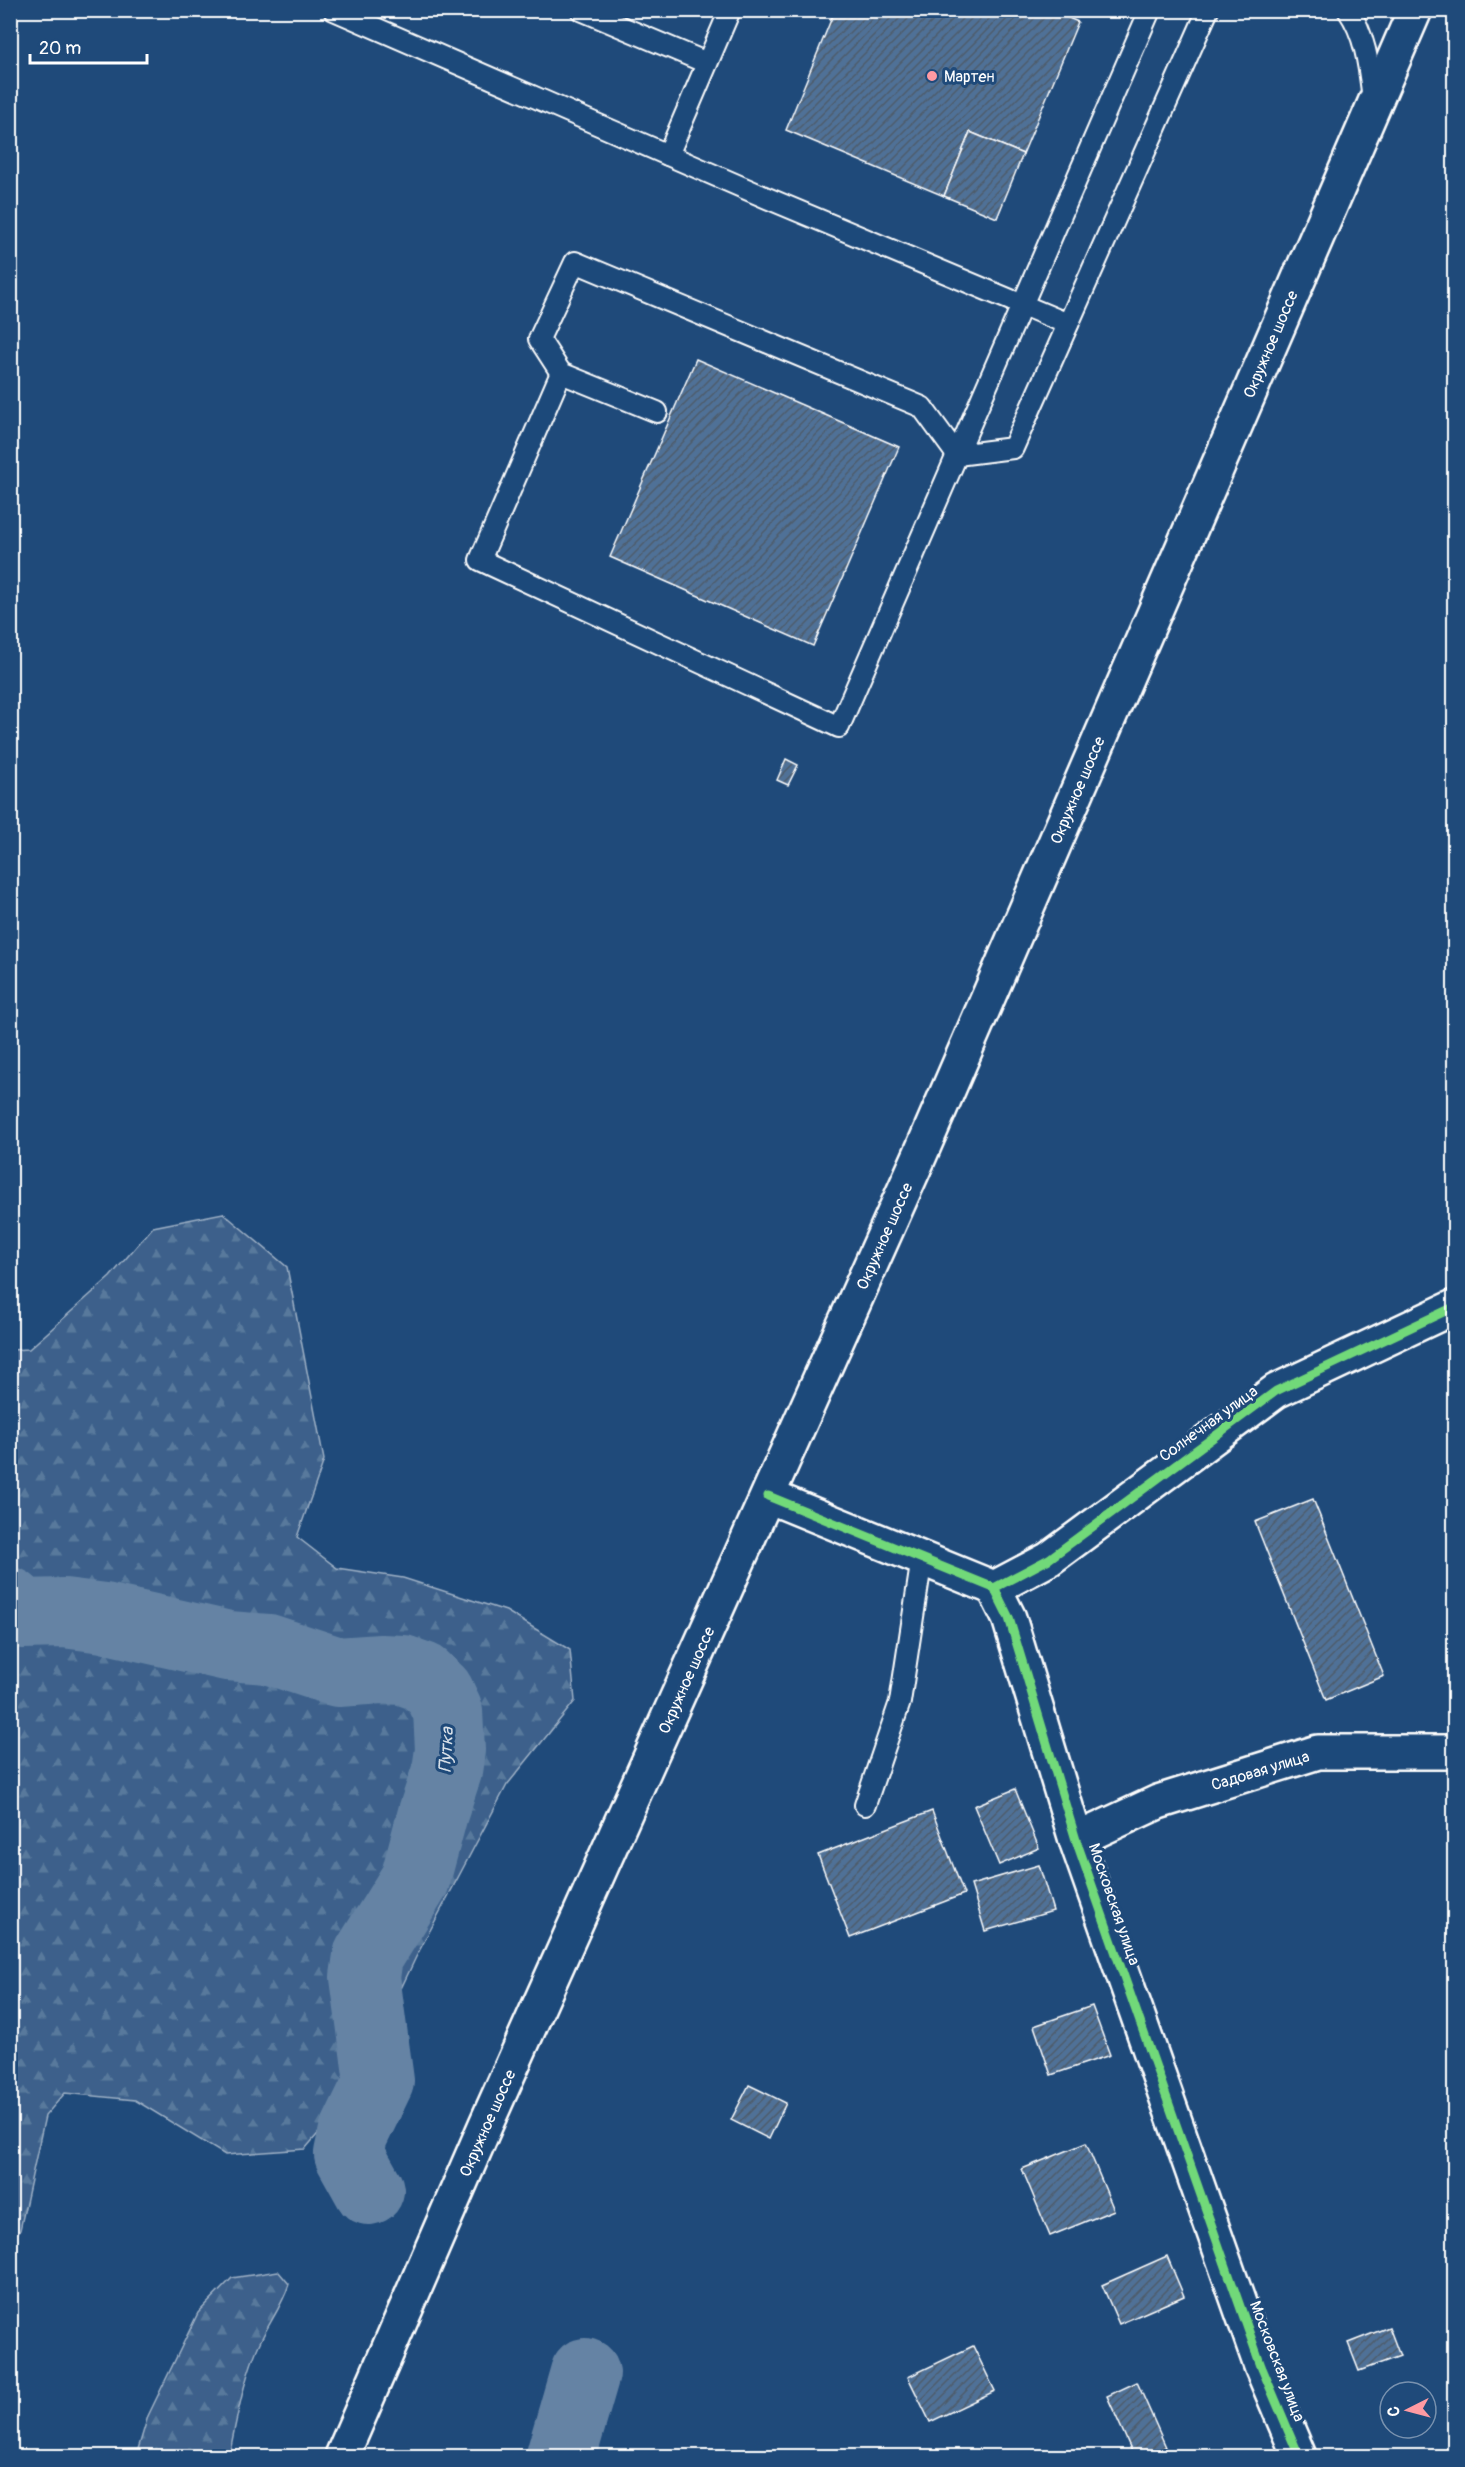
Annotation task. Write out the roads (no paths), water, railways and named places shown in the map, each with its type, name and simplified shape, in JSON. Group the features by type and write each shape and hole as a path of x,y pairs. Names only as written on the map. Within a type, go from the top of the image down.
{"main road":[{"name":"Окружное шоссе","path":"342,2457 486,2124 924,1144 1415,10"},
{"name":"Солнечная улица","path":"994,1588 1049,1559 1276,1391 1455,1307"},
{"path":"768,1496 994,1588"},
{"name":"Московская улица","path":"994,1588 1009,1618 1076,1840 1261,2366 1299,2457"},
{"name":"Садовая улица","path":"1076,1840 1158,1802 1318,1752 1455,1752"}],"lane":[{"path":"334,10 668,155 1068,324"},
{"path":"581,10 707,63"},
{"path":"668,155 730,10"},
{"path":"561,373 480,560 839,727 1150,10"},
{"path":"957,455 1013,448 1208,10"},
{"path":"1348,10 1354,19 1367,55 1373,105"},
{"path":"657,412 561,373 539,339 575,262 922,407 957,455"},
{"path":"865,1805 900,1702 922,1558"}],"waterway":[{"name":"Путка","path":"10,1602 22,1614 64,1613 104,1618 228,1646 268,1649 338,1672 403,1670 423,1677 439,1692 448,1711 450,1750 447,1771 415,1880 368,1956 365,1977 379,2081 353,2135 349,2154 369,2190"},
{"name":"Путка","path":"561,2456 585,2373"}],"place":[{"name":"Мартен","path":"932,76"}]}
